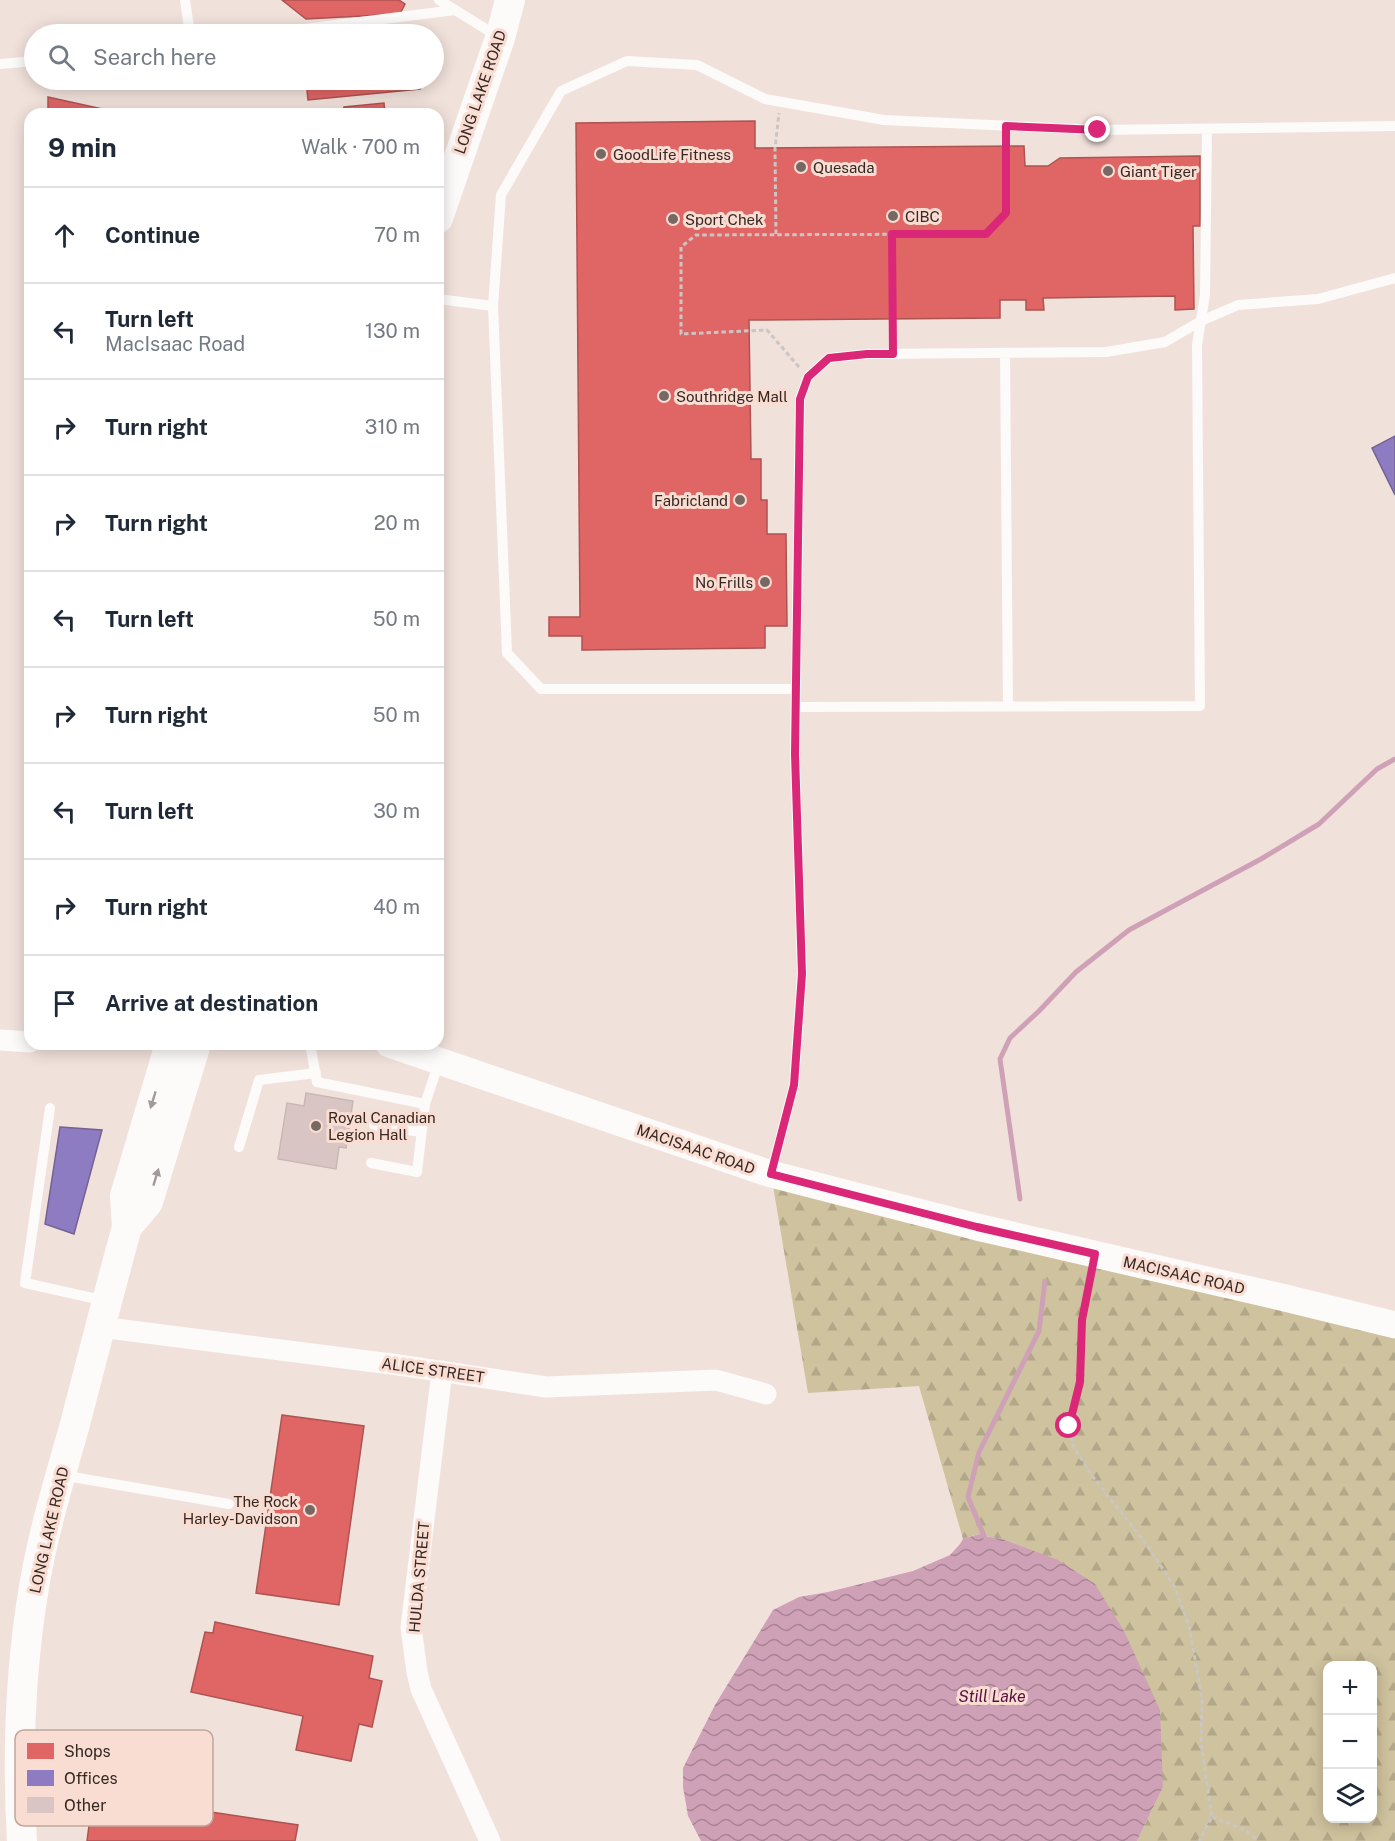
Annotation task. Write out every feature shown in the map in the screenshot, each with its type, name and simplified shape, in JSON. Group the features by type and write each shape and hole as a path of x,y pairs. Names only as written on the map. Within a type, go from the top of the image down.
{"main road":[{"name":"LONG LAKE ROAD","path":"444,201 500,38 510,0"},
{"name":"LONG LAKE ROAD","path":"22,1730 25,1653 34,1587 47,1527 127,1227 125,1196 168,1050"},
{"name":"LONG LAKE ROAD","path":"127,1227 148,1202 194,1050"},
{"name":"LONG LAKE ROAD","path":"21,1826 22,1841"}],"street":[{"path":"0,1040 24,1042"},
{"name":"MACISAAC ROAD","path":"406,1050 771,1174 977,1227 1395,1325"},
{"name":"ALICE STREET","path":"103,1314 546,1387 716,1380 766,1394"},
{"name":"HULDA STREET","path":"442,1371 411,1627 421,1689 490,1841"}],"lane":[{"path":"184,0 188,24"},
{"path":"438,0 500,38"},
{"path":"344,24 455,10"},
{"path":"796,689 541,689 507,653 493,306 501,195 561,91 627,61 639,61 697,65 765,99 884,120 1098,130 1395,126"},
{"path":"0,64 24,62"},
{"path":"796,707 1200,706 1197,345 1205,295 1208,129"},
{"path":"771,1174 794,1085 802,974 795,754 800,399 808,377 829,358 867,354 1106,352 1165,342 1201,321 1238,305 1318,299 1395,278"},
{"path":"444,300 493,306"},
{"path":"1005,354 1008,706"},
{"path":"311,1050 317,1082 425,1104"},
{"path":"371,1163 417,1172 425,1104 439,1062"},
{"path":"238,1147 259,1080 316,1073"},
{"path":"50,1108 25,1283 103,1314"},
{"path":"374,1125 422,1132"},
{"path":"61,1474 229,1504"}],"path":[{"path":"776,234 775,148 781,103"},
{"path":"808,377 767,330 749,333 681,334 681,248 696,235 986,234 1006,213 1006,126"},
{"path":"892,234 893,354"},
{"path":"1095,1254 1082,1320 1080,1382 1069,1426 1073,1446 1093,1477 1147,1545 1174,1586 1189,1625 1202,1699 1201,1743 1212,1817 1199,1841"},
{"path":"1212,1817 1239,1828 1258,1841"}],"green space":[{"path":"771,1174 1395,1325 1395,1841 1137,1841 1163,1787 1002,1539 978,1534 963,1539 919,1386 808,1393"}],"water":[{"name":"Still Lake","path":"979,1534 1002,1539 1058,1560 1095,1584 1124,1631 1160,1710 1163,1787 1137,1841 701,1841 688,1816 683,1787 683,1768 715,1705 773,1610 799,1597 913,1571 950,1555 963,1539"}],"building: Shops":[{"path":"282,0 399,0 405,4 400,14 306,19"},
{"path":"307,90 410,90 308,100"},
{"path":"48,97 98,108 48,108"},
{"path":"384,103 384,108 344,108"},
{"name":"Southridge Mall","path":"755,121 755,148 1024,146 1025,166 1048,166 1060,158 1200,156 1200,226 1193,226 1194,309 1175,310 1175,296 1043,298 1044,310 1026,310 1026,300 1000,300 1000,318 749,320 751,459 761,459 761,500 767,500 767,534 786,534 787,626 765,626 765,648 582,650 582,636 549,636 549,617 580,617 576,123"},
{"name":"The Rock Harley-Davidson","path":"282,1415 364,1426 339,1605 256,1593"},
{"path":"215,1622 373,1656 369,1678 382,1681 372,1727 359,1724 351,1761 296,1750 303,1716 191,1692 205,1632 213,1633"},
{"path":"213,1812 298,1825 295,1841 87,1841 89,1826 213,1826"}],"building: Offices":[{"path":"1395,436 1395,495 1372,448"},
{"path":"60,1127 102,1130 74,1234 45,1224"}],"building: Other":[{"name":"Royal Canadian Legion Hall","path":"306,1093 353,1101 346,1148 339,1147 336,1169 278,1159 287,1103 304,1106"}],"waterway":[{"path":"1020,1199 1000,1059 1010,1038 1076,972 1129,930 1261,859 1319,824 1377,769 1395,759"},
{"path":"984,1536 968,1497 979,1452 1039,1331 1045,1281"}],"place":[{"name":"GoodLife Fitness","path":"601,154"},
{"name":"Quesada","path":"801,167"},
{"name":"Giant Tiger","path":"1108,171"},
{"name":"CIBC","path":"893,216"},
{"name":"Sport Chek","path":"673,219"},
{"name":"Southridge Mall","path":"664,396"},
{"name":"Fabricland","path":"740,500"},
{"name":"No Frills","path":"765,582"},
{"name":"Royal Canadian Legion Hall","path":"316,1126"},
{"name":"The Rock Harley-Davidson","path":"310,1510"}],"route":[{"path":"1069,1426 1080,1382 1082,1320 1095,1254 977,1227 771,1174 794,1085 802,974 795,754 800,399 808,377 829,358 893,354 892,234 986,234 1006,213 1006,126 1098,130"}]}
